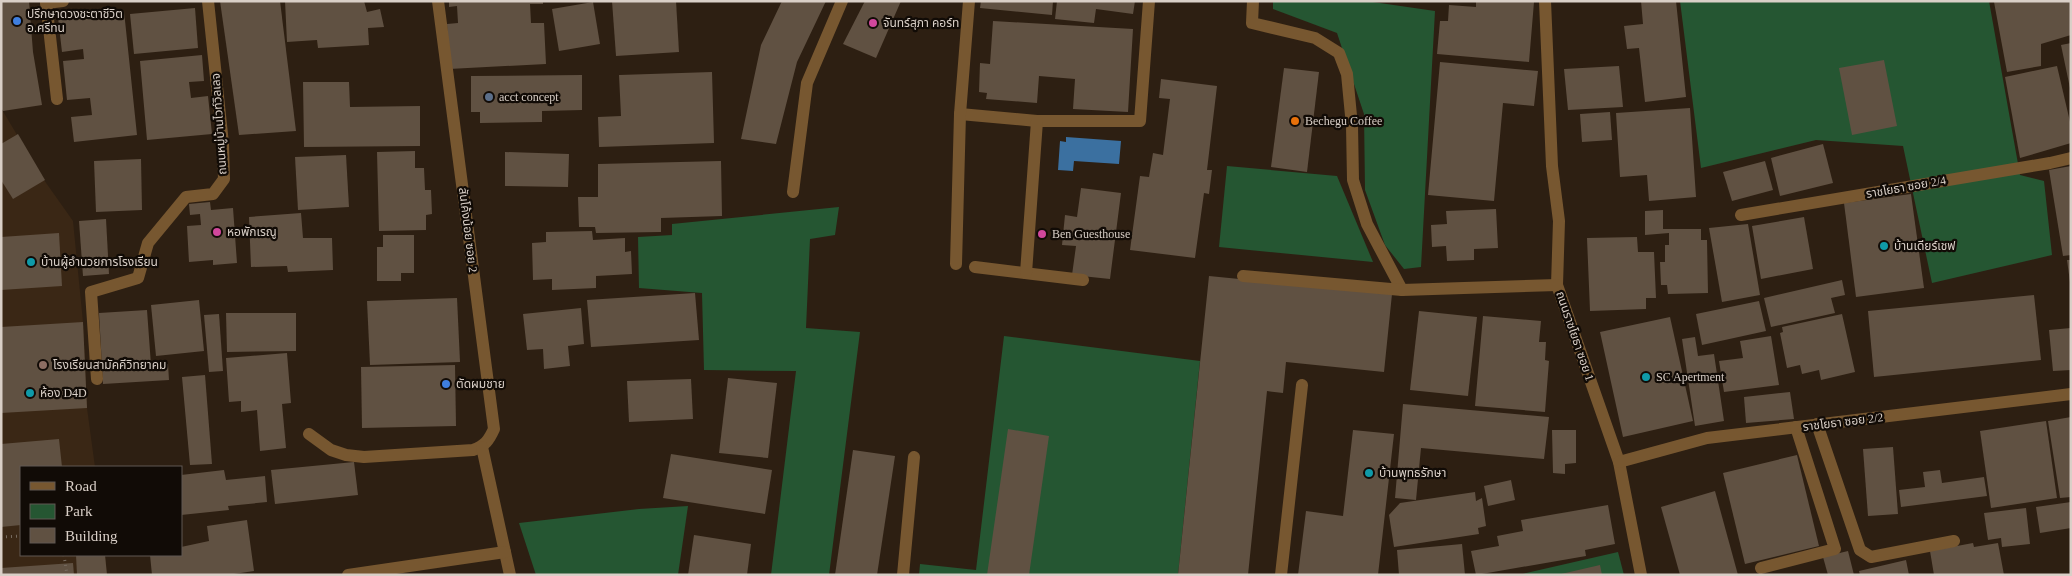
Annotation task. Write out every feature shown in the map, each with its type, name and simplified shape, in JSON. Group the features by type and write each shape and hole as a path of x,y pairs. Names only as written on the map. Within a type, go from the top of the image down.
{"street":[{"path":"57,99 46,2 63,1"},
{"name":"ถนนหมู่บ้านไวท์วิลเลจ","path":"97,379 91,292 138,278 148,242 186,197 213,194 224,179 208,1"},
{"name":"สันโค้งน้อย ซอย 2","path":"438,1 494,429 489,440 478,448"},
{"path":"793,192 807,83 842,1"},
{"path":"956,264 960,114 969,1"},
{"path":"960,114 1037,121 1140,121 1149,1"},
{"path":"1253,1 1252,23 1315,38 1339,53 1348,74 1352,126 1353,180 1367,224 1402,290"},
{"name":"ถนนราชโยธา ซอย 1","path":"1544,1 1552,166 1559,221 1558,285 1619,462 1642,575"},
{"path":"1026,273 1037,121"},
{"name":"ราชโยธา ซอย 2/4","path":"1741,215 2071,158"},
{"path":"975,267 1083,280"},
{"path":"1243,276 1402,290 1558,285"},
{"path":"1281,575 1302,385"},
{"name":"ราชโยธา ซอย 2/2","path":"1619,462 1708,438 2071,394"},
{"path":"1817,424 1860,550 1871,557 1954,541"},
{"path":"1761,568 1835,549 1796,428"},
{"path":"309,434 331,450 346,455 364,457 478,448 510,575"},
{"path":"903,575 914,456"},
{"path":"348,575 505,552"}],"path":[{"path":"1,537 20,536"},
{"path":"64,556 67,575"}],"shaded area":[{"name":"โรงเรียนสามัคคีวิทยาคม","path":"1,108 44,180 73,221 83,322 87,408 95,466 20,466 20,556 105,556 107,575 1,575"}],"green space":[{"path":"1273,1 1366,1 1435,11 1421,267 1404,269 1385,245 1365,190 1364,114 1337,33 1273,9"},
{"path":"1680,1 1989,1 2020,175 2044,181 2052,255 1932,283 1903,146 1816,140 1701,168"},
{"path":"1227,166 1337,176 1373,262 1219,247"},
{"path":"839,207 835,235 810,239 806,328 860,332 829,575 771,575 796,371 704,370 702,293 639,288 638,237 672,235 672,224"},
{"path":"1004,336 1200,361 1178,575 919,575 920,564 976,570"},
{"path":"688,506 678,575 536,575 519,523 639,509"},
{"path":"1618,552 1624,575 1518,575"}],"water":[{"path":"1066,137 1121,141 1119,164 1074,161 1073,171 1058,170 1060,141 1066,142"}],"building":[{"path":"1,1 29,1 33,52 42,105 3,111 1,108"},
{"path":"220,1 280,1 296,131 239,135"},
{"path":"285,1 364,1 367,12 380,9 384,27 368,28 369,45 318,48 317,40 287,42"},
{"path":"449,1 543,1 543,4 530,4 531,23 544,23 546,64 449,69 447,24 458,23 457,6 449,7"},
{"path":"612,1 676,1 679,52 616,56"},
{"path":"782,1 826,1 797,62 776,144 741,139 761,45"},
{"name":"จันทร์สุภา คอร์ท","path":"865,1 901,1 876,58 843,44"},
{"path":"981,1 1053,1 1052,15 980,8"},
{"path":"1057,1 1135,1 1133,14 1096,9 1094,23 1055,19"},
{"path":"1476,1 1534,2 1529,62 1437,54 1440,21 1448,21 1449,5 1476,7"},
{"path":"1641,1 1676,1 1686,97 1645,102 1639,48 1627,49 1624,26 1643,24"},
{"path":"2071,1 2071,35 2041,44 2041,66 2007,72 1994,2"},
{"path":"593,2 600,44 559,51 552,9"},
{"path":"195,8 198,48 134,54 130,14"},
{"path":"124,11 137,135 74,142 71,117 92,115 90,98 67,100 63,61 84,59 83,49 62,52 58,18"},
{"path":"993,21 1133,29 1128,112 1073,109 1075,79 1039,76 1037,103 986,99 987,93 979,92 980,63 990,64"},
{"path":"2071,43 2071,88 2070,88 2061,45"},
{"path":"202,55 204,81 189,82 191,98 208,96 212,134 147,140 140,61"},
{"path":"1884,60 1897,126 1852,135 1839,68"},
{"path":"1440,62 1538,71 1534,106 1503,103 1494,201 1428,195"},
{"path":"1619,66 1623,107 1568,110 1564,69"},
{"path":"2057,66 2071,126 2071,143 2020,158 2005,77"},
{"path":"1284,68 1319,72 1307,172 1271,167"},
{"path":"712,72 714,143 599,147 598,117 621,116 619,75"},
{"path":"582,75 582,110 542,111 542,122 480,123 480,112 471,112 471,76"},
{"path":"1161,79 1217,86 1207,170 1212,170 1209,194 1204,193 1195,258 1130,250 1140,176 1149,177 1153,153 1163,155 1170,99 1159,98"},
{"path":"303,82 349,82 350,107 420,106 420,146 304,147"},
{"path":"1690,108 1696,197 1649,201 1647,175 1620,177 1616,113"},
{"path":"1610,112 1612,140 1582,142 1580,114"},
{"path":"18,134 45,180 13,199 1,180 1,144"},
{"path":"1823,144 1833,183 1780,196 1771,158"},
{"path":"415,151 415,168 424,168 425,190 431,190 432,214 426,215 426,230 379,231 377,152"},
{"path":"505,152 569,154 568,187 505,186"},
{"path":"346,155 349,207 298,210 295,157"},
{"path":"141,159 142,210 96,212 94,161"},
{"path":"721,161 722,216 661,218 661,232 596,233 595,227 579,227 578,197 598,197 598,164"},
{"path":"1765,161 1773,190 1732,201 1723,172"},
{"path":"2071,166 2071,255 2063,256 2049,170"},
{"path":"1081,188 1121,193 1110,279 1072,275 1076,246 1062,245 1065,215 1077,217"},
{"name":"บ้านเดียร์เชฟ","path":"1911,194 1924,288 1856,297 1844,203"},
{"path":"210,202 211,210 233,208 237,263 213,265 213,260 189,262 187,226 201,225 200,214 190,215 189,204"},
{"path":"1496,209 1498,248 1474,249 1474,260 1447,261 1446,246 1432,247 1431,225 1447,224 1446,211"},
{"path":"1663,210 1663,229 1701,229 1701,240 1707,240 1708,293 1668,294 1667,285 1661,285 1660,262 1665,262 1665,245 1669,245 1669,233 1645,235 1645,211"},
{"path":"301,213 303,238 332,238 333,270 288,272 287,266 251,267 249,217"},
{"path":"1804,217 1813,269 1761,279 1752,226"},
{"path":"106,219 109,274 83,276 79,221"},
{"path":"1748,224 1760,295 1722,302 1709,228"},
{"path":"592,231 593,240 625,238 625,252 631,251 632,274 596,276 596,288 552,290 552,279 533,280 532,243 546,242 546,232"},
{"name":"บ้านผู้อำนวยการโรงเรียน","path":"59,233 62,286 1,290 1,237"},
{"path":"383,235 414,235 414,273 401,273 401,281 377,281 377,247 383,247"},
{"path":"1637,237 1638,252 1654,252 1656,298 1646,298 1646,309 1590,311 1587,238"},
{"path":"2067,260 2071,260 2071,282 2070,282"},
{"path":"1209,276 1392,294 1384,372 1286,362 1283,393 1267,391 1248,575 1178,575"},
{"path":"1842,280 1845,295 1831,298 1835,313 1771,327 1764,298"},
{"path":"695,293 699,340 591,347 587,300"},
{"path":"2034,295 2041,360 1874,377 1868,311"},
{"path":"457,298 460,362 370,365 367,301"},
{"path":"199,300 204,351 156,356 151,305"},
{"path":"1759,301 1766,331 1702,345 1696,314"},
{"path":"581,308 584,344 568,346 570,366 544,369 543,349 527,350 523,314"},
{"path":"147,310 151,365 168,364 169,380 103,384 99,313"},
{"path":"1419,311 1477,317 1468,396 1410,390"},
{"path":"226,313 296,313 296,351 227,352"},
{"path":"219,314 223,371 209,372 204,315"},
{"path":"1842,314 1855,372 1821,380 1819,370 1802,374 1800,365 1787,368 1780,333 1783,332 1782,327"},
{"path":"1483,316 1541,321 1539,342 1546,342 1545,360 1549,361 1545,412 1475,406"},
{"name":"SC Apertment","path":"1670,317 1693,421 1623,437 1600,332"},
{"path":"83,322 87,408 1,413 1,327"},
{"path":"2071,328 2071,370 2053,371 2049,330"},
{"path":"1771,336 1779,385 1724,392 1719,361 1743,358 1740,341"},
{"path":"1695,337 1698,356 1714,354 1724,421 1695,426 1682,339"},
{"path":"287,353 291,403 282,404 286,448 260,451 257,410 241,412 241,401 229,402 226,358"},
{"path":"455,365 456,426 362,428 361,367"},
{"path":"205,375 212,464 190,465 182,377"},
{"path":"728,378 777,383 768,458 719,453"},
{"path":"691,379 693,419 629,422 627,381"},
{"path":"1790,392 1794,419 1746,423 1744,397"},
{"path":"1403,404 1549,417 1544,459 1421,448 1416,500 1395,498"},
{"path":"2071,417 2071,497 2060,498 2048,421"},
{"path":"2046,421 2057,498 1991,508 1980,431"},
{"path":"1008,429 1049,436 1029,575 987,575"},
{"name":"บ้านพุทธรักษา","path":"1353,430 1394,434 1378,575 1298,575 1306,511 1343,516"},
{"path":"1552,430 1576,430 1576,463 1565,464 1565,474 1553,473"},
{"path":"59,439 62,466 20,466 20,525 1,527 1,444"},
{"path":"1893,447 1898,514 1868,516 1863,449"},
{"path":"853,450 895,456 877,575 835,575"},
{"path":"671,454 772,470 765,514 663,498"},
{"path":"1797,455 1819,546 1745,564 1723,473"},
{"path":"354,462 358,495 275,504 271,470"},
{"path":"224,470 226,480 265,476 267,502 228,506 229,510 182,515 182,475"},
{"path":"1940,470 1942,483 1984,477 1987,496 1901,507 1899,490 1925,487 1923,472"},
{"path":"1511,480 1515,500 1488,506 1484,486"},
{"path":"1715,491 1738,575 1680,575 1661,507"},
{"path":"1475,492 1476,501 1482,498 1486,526 1478,528 1479,534 1394,547 1389,515 1400,503"},
{"path":"2071,502 2071,528 2040,533 2036,507"},
{"path":"1608,505 1615,544 1585,550 1586,556 1476,575 1471,551 1499,546 1497,536 1523,531 1521,520"},
{"path":"2026,508 2030,544 2002,547 2001,538 1988,540 1984,513"},
{"path":"247,520 254,571 227,575 152,575 150,556 182,556 182,547 209,541 207,526"},
{"path":"694,535 751,544 747,575 688,575"},
{"path":"1973,543 1974,547 1998,543 2004,575 1934,575 1930,551"},
{"path":"1462,544 1465,575 1399,575 1397,550"},
{"path":"1848,551 1854,575 1828,575 1823,557"},
{"path":"76,556 105,556 107,575 77,575"},
{"path":"1906,560 1909,575 1860,575 1859,571"},
{"path":"73,563 74,575 1,575 1,568"},
{"path":"1600,565 1602,575 1561,574"}],"place":[{"name":"ปรึกษาดวงชะตาชีวิต อ.ศรีทน","path":"17,21"},
{"name":"จันทร์สุภา คอร์ท","path":"873,23"},
{"name":"acct concept","path":"489,97"},
{"name":"Bechegu Coffee","path":"1295,121"},
{"name":"หอพักเรณู","path":"217,232"},
{"name":"Ben Guesthouse","path":"1042,234"},
{"name":"บ้านเดียร์เชฟ","path":"1884,246"},
{"name":"บ้านผู้อำนวยการโรงเรียน","path":"31,262"},
{"name":"โรงเรียนสามัคคีวิทยาคม","path":"43,365"},
{"name":"SC Apertment","path":"1646,377"},
{"name":"ตัดผมชาย","path":"446,384"},
{"name":"ห้อง D4D","path":"30,393"},
{"name":"บ้านพุทธรักษา","path":"1369,473"}]}
